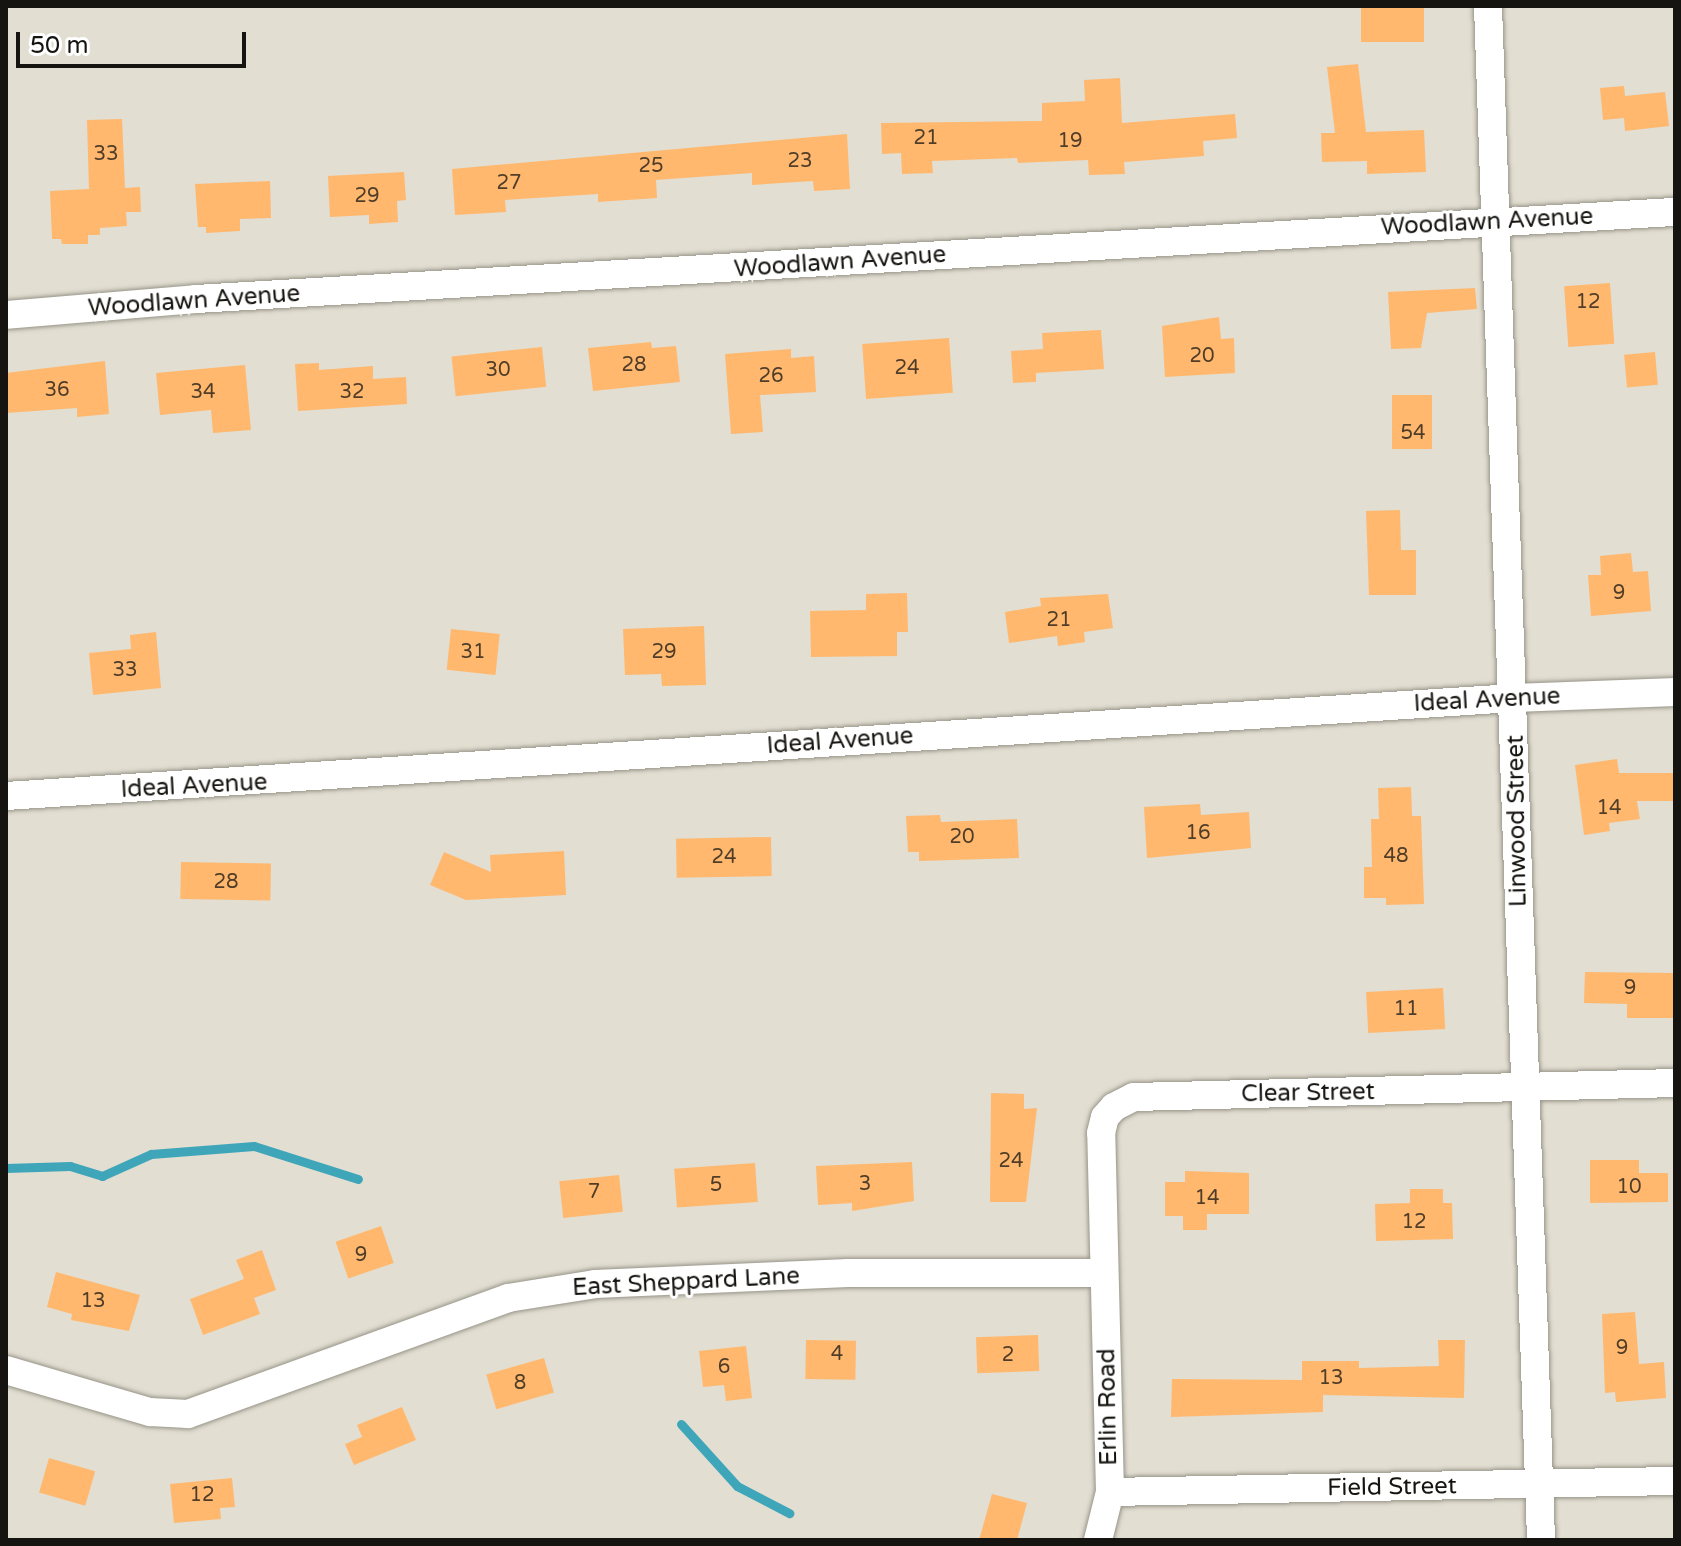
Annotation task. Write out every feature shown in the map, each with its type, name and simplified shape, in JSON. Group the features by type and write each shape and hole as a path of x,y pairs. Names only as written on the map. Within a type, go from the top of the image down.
{"street":[{"name":"Linwood Street","path":"1488,6 1541,1540"},
{"name":"Woodlawn Avenue","path":"6,315 1675,212"},
{"name":"Ideal Avenue","path":"6,796 1514,698 1675,692"},
{"name":"Clear Street","path":"1104,1273 1101,1133 1105,1117 1125,1099 1675,1083"},
{"name":"East Sheppard Lane","path":"6,1370 150,1412 188,1414 508,1298 595,1284 848,1273 1104,1273"},
{"name":"Erlin Road","path":"1098,1540 1110,1492 1104,1273"},
{"name":"Field Street","path":"1110,1492 1675,1481"}],"building":[{"path":"1361,6 1424,6 1424,42 1361,42"},
{"path":"1358,64 1366,132 1424,130 1426,172 1367,174 1367,161 1322,162 1321,133 1335,133 1327,67"},
{"path":"1120,78 1122,123 1235,114 1237,138 1203,141 1204,156 1124,162 1125,174 1089,175 1088,160 1018,163 1017,158 932,161 933,173 902,174 901,153 882,154 881,123 1042,121 1042,103 1085,101 1084,80"},
{"path":"1624,86 1625,96 1665,92 1669,126 1625,131 1624,118 1603,120 1600,88"},
{"path":"122,119 125,188 140,187 141,212 126,212 127,226 100,228 100,235 88,235 88,244 62,244 61,239 52,239 50,191 89,189 87,120"},
{"path":"847,134 850,189 814,191 813,181 752,185 752,173 656,180 657,198 598,202 598,194 505,200 506,212 455,215 452,169"},
{"path":"404,172 406,200 397,201 398,222 369,224 369,215 330,217 328,176"},
{"path":"270,181 271,218 240,219 240,231 206,233 206,227 198,227 195,184"},
{"path":"1610,283 1614,344 1568,347 1564,286"},
{"path":"1475,288 1477,309 1427,313 1421,348 1391,349 1388,292"},
{"path":"1219,317 1221,339 1234,338 1235,373 1165,377 1162,326"},
{"path":"1101,330 1104,369 1036,373 1036,382 1013,383 1011,351 1043,349 1042,333"},
{"path":"949,338 953,393 866,399 862,344"},
{"path":"651,342 652,348 676,346 680,382 593,391 588,348"},
{"path":"542,347 546,387 456,396 451,357"},
{"path":"791,349 791,358 814,356 816,392 760,395 763,432 731,434 725,354"},
{"path":"1655,352 1658,385 1627,388 1624,355"},
{"path":"105,361 109,414 77,417 77,408 6,413 6,373"},
{"path":"319,363 319,370 373,366 373,379 406,377 407,404 298,411 295,364"},
{"path":"245,365 251,430 213,433 211,410 160,415 156,373"},
{"path":"1392,395 1432,395 1432,449 1392,449"},
{"path":"1400,510 1401,550 1416,550 1416,595 1369,595 1366,511"},
{"path":"1631,553 1633,572 1648,571 1651,611 1591,616 1588,575 1601,575 1600,556"},
{"path":"907,593 908,632 897,632 897,656 811,657 810,611 866,610 866,594"},
{"path":"1108,594 1113,628 1084,632 1085,642 1058,646 1057,636 1009,643 1005,612 1041,606 1040,598"},
{"path":"704,626 706,685 662,686 661,674 625,675 623,629"},
{"path":"451,629 500,634 495,675 447,670"},
{"path":"156,632 161,688 93,695 89,653 131,649 130,635"},
{"path":"1617,759 1619,773 1675,773 1675,801 1637,801 1640,819 1609,823 1610,831 1584,835 1575,765"},
{"path":"1411,787 1412,816 1421,816 1424,904 1386,905 1386,898 1364,898 1364,867 1372,867 1371,819 1379,819 1378,788"},
{"path":"1200,804 1201,815 1249,812 1251,848 1147,858 1144,807"},
{"path":"940,815 941,822 1017,819 1019,858 919,861 919,852 908,852 906,816"},
{"path":"771,837 772,876 677,878 676,839"},
{"path":"564,851 566,895 466,900 430,885 444,852 491,872 490,855"},
{"path":"181,862 271,864 270,901 180,899"},
{"path":"1585,972 1675,973 1675,1018 1627,1018 1627,1004 1584,1003"},
{"path":"1443,988 1445,1029 1368,1033 1366,992"},
{"path":"991,1093 1024,1094 1024,1109 1037,1108 1026,1202 990,1202"},
{"path":"1590,1160 1639,1160 1639,1173 1668,1173 1668,1202 1590,1203"},
{"path":"912,1162 914,1201 852,1211 852,1203 818,1205 816,1166"},
{"path":"755,1163 758,1202 677,1208 674,1169"},
{"path":"1185,1171 1249,1173 1249,1214 1207,1214 1207,1230 1183,1230 1183,1216 1165,1216 1165,1182 1185,1182"},
{"path":"619,1175 623,1212 563,1218 559,1181"},
{"path":"1410,1189 1443,1189 1443,1203 1452,1203 1453,1239 1376,1241 1375,1204 1410,1203"},
{"path":"381,1226 394,1263 348,1279 336,1242"},
{"path":"262,1250 276,1290 254,1298 260,1314 203,1335 190,1299 244,1279 236,1260"},
{"path":"56,1272 140,1295 129,1331 71,1320 72,1314 47,1307"},
{"path":"1635,1312 1639,1364 1664,1362 1666,1398 1616,1402 1615,1392 1605,1393 1602,1314"},
{"path":"1038,1335 1039,1371 977,1373 976,1337"},
{"path":"806,1340 856,1341 855,1380 805,1379"},
{"path":"1438,1340 1465,1340 1464,1398 1323,1395 1323,1412 1171,1417 1172,1379 1302,1380 1302,1361 1359,1361 1359,1368 1439,1366"},
{"path":"746,1346 752,1398 726,1401 724,1385 703,1387 699,1351"},
{"path":"544,1358 554,1393 496,1409 486,1375"},
{"path":"402,1407 416,1440 354,1465 345,1444 362,1437 357,1425"},
{"path":"49,1458 95,1471 85,1506 39,1493"},
{"path":"232,1478 235,1507 220,1508 221,1519 174,1523 170,1484"},
{"path":"992,1494 1027,1503 1017,1540 979,1540"}],"waterway":[{"path":"6,1168 70,1166 102,1176 151,1154 254,1146 358,1179"},
{"path":"681,1424 737,1486 789,1513"}]}
